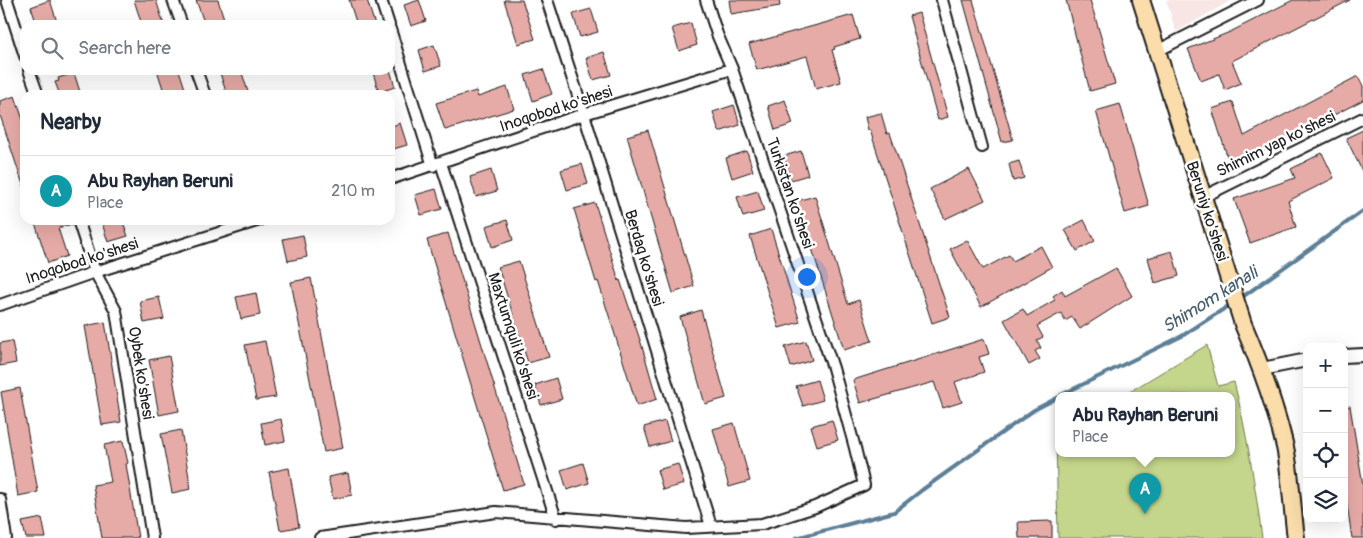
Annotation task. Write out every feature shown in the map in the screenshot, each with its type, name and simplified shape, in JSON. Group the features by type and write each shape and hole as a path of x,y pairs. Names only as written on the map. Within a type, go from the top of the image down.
{"main road":[{"name":"Beruniy ko'shesi","path":"1141,0 1242,324 1262,369 1285,449 1296,538"}],"street":[{"path":"7,0 20,40"},
{"path":"173,0 180,20"},
{"path":"381,0 387,20"},
{"name":"Berdaq ko'shesi","path":"547,0 711,526"},
{"name":"Turkistan ko'shesi","path":"706,0 717,34 732,69 833,368 856,448 864,485 815,507 762,524 711,526"},
{"path":"942,0 982,147"},
{"path":"1157,51 1258,0"},
{"name":"Maxtumquli ko'shesi","path":"395,44 556,518"},
{"name":"Inoqobod ko'shesi","path":"395,178 584,114 732,69"},
{"path":"31,75 36,90"},
{"path":"198,75 203,90"},
{"name":"Shimim yap ko'shesi","path":"1203,197 1363,118"},
{"name":"Oybek ko'shesi","path":"80,225 95,272 116,311 152,538"},
{"name":"Inoqobod ko'shesi","path":"0,305 237,225"},
{"path":"1348,356 1363,355"},
{"path":"1262,369 1303,361"},
{"path":"0,500 6,538"},
{"path":"320,538 496,512 686,528 711,526"}],"shaded area":[{"path":"1166,0 1232,0 1176,32"}],"green space":[{"path":"1207,345 1218,386 1234,382 1250,459 1262,538 1058,538 1056,457 1235,457 1235,392 1129,392"}],"building":[{"path":"50,0 56,20 35,20 31,7"},
{"path":"134,0 156,0 162,20 140,20"},
{"path":"196,0 218,0 224,20 203,20"},
{"path":"349,0 367,0 373,20 355,20"},
{"path":"419,0 426,21 411,26 404,5"},
{"path":"504,0 522,0 535,39 518,44"},
{"path":"729,0 779,0 780,6 731,14"},
{"path":"963,0 973,0 1013,140 1002,142"},
{"path":"1066,0 1090,0 1115,84 1090,91"},
{"path":"1293,0 1350,0 1232,61 1241,83 1225,90 1219,74 1201,81 1188,49 1230,32"},
{"path":"591,9 598,32 580,37 573,14"},
{"path":"919,13 948,117 938,120 909,16"},
{"path":"853,15 860,39 834,47 835,49 832,50 841,82 816,89 807,56 757,70 749,44"},
{"path":"691,23 697,45 679,51 672,28"},
{"path":"434,45 441,66 425,71 419,50"},
{"path":"604,52 611,75 593,80 586,58"},
{"path":"543,69 552,94 533,101 525,75"},
{"path":"75,75 79,90 58,90 55,82 59,81 58,78"},
{"path":"159,75 181,75 185,90 163,90"},
{"path":"221,75 243,75 247,90 225,90"},
{"path":"374,75 391,75 395,87 378,90"},
{"path":"1358,76 1363,86 1363,100 1251,158 1230,165 1212,109 1233,102 1244,136"},
{"path":"507,87 514,109 445,130 436,103 476,91 478,97"},
{"path":"15,96 20,111 20,176 0,115 0,101"},
{"path":"785,100 793,124 775,130 768,106"},
{"path":"1120,104 1149,206 1125,213 1096,111"},
{"path":"734,105 740,125 719,132 713,112"},
{"path":"881,113 887,134 890,133 950,317 932,323 870,130 868,130 865,117"},
{"path":"400,123 407,145 395,149 395,125"},
{"path":"648,130 694,286 673,293 627,136"},
{"path":"1363,130 1363,173 1346,138"},
{"path":"747,151 753,171 732,178 726,158"},
{"path":"801,151 808,175 791,180 784,156"},
{"path":"1322,153 1334,178 1288,201 1296,227 1250,243 1234,199 1295,178 1291,169"},
{"path":"1019,161 1024,178 1013,181 1009,164"},
{"path":"582,164 588,184 567,190 561,170"},
{"path":"969,169 985,200 945,219 930,189"},
{"path":"491,170 497,191 476,197 470,177"},
{"path":"436,189 442,209 421,215 415,195"},
{"path":"758,191 764,211 743,217 737,197"},
{"path":"815,196 848,304 859,300 872,341 844,350 797,201"},
{"path":"595,203 619,281 641,343 657,399 637,406 574,209"},
{"path":"507,220 513,240 492,247 486,226"},
{"path":"1084,220 1095,241 1077,251 1065,230"},
{"path":"36,225 68,225 58,228 67,256 48,263"},
{"path":"103,225 124,225 128,236 108,242"},
{"path":"771,229 800,322 779,328 750,236"},
{"path":"448,233 524,484 503,490 427,240"},
{"path":"303,235 307,257 288,261 283,239"},
{"path":"967,240 983,269 1009,255 1013,261 1041,246 1052,267 981,307 950,249"},
{"path":"1172,251 1179,276 1155,283 1148,258"},
{"path":"519,261 549,357 528,363 498,267"},
{"path":"1116,268 1132,296 1080,329 1072,317 1065,321 1061,313 1037,326 1043,337 1037,340 1041,348 1035,351 1040,359 1029,365 1004,320 1023,309 1027,316 1055,300 1053,296 1062,290 1065,296"},
{"path":"311,278 343,448 324,452 291,282"},
{"path":"256,293 260,315 241,319 236,297"},
{"path":"159,297 164,319 144,323 140,301"},
{"path":"701,310 726,398 705,404 680,317"},
{"path":"105,322 121,422 102,425 85,326"},
{"path":"984,339 989,354 979,357 984,372 955,382 962,402 943,408 934,382 860,403 853,380"},
{"path":"12,341 16,363 0,366 0,343"},
{"path":"265,341 276,397 256,400 245,345"},
{"path":"806,341 812,360 791,367 785,347"},
{"path":"169,356 179,411 159,415 149,360"},
{"path":"556,378 562,399 541,405 535,385"},
{"path":"817,380 823,400 803,406 796,386"},
{"path":"20,388 38,492 18,496 1,392"},
{"path":"1348,406 1350,406 1363,485 1363,538 1352,538 1348,512"},
{"path":"281,419 285,441 265,445 261,423"},
{"path":"832,420 838,440 817,446 811,426"},
{"path":"665,421 671,441 650,447 644,427"},
{"path":"734,423 750,481 729,487 713,429"},
{"path":"181,430 191,489 172,493 161,434"},
{"path":"123,441 128,463 126,464 138,538 102,538 93,485 111,482 104,445"},
{"path":"583,463 589,483 567,490 561,470"},
{"path":"678,464 684,484 663,490 657,470"},
{"path":"289,468 299,527 280,530 269,472"},
{"path":"348,473 352,495 333,499 328,477"},
{"path":"42,518 46,538 26,538 22,522"},
{"path":"1052,521 1052,538 1019,538 1018,522"}],"waterway":[{"name":"Shimom kanali","path":"1241,298 1363,211"},
{"name":"Shimom kanali","path":"1067,392 1182,336 1233,303"},
{"name":"Shimom kanali","path":"796,538 894,512 1034,410 1055,399"}],"place":[{"name":"Abu Rayhan Beruni","path":"1145,514"}]}
